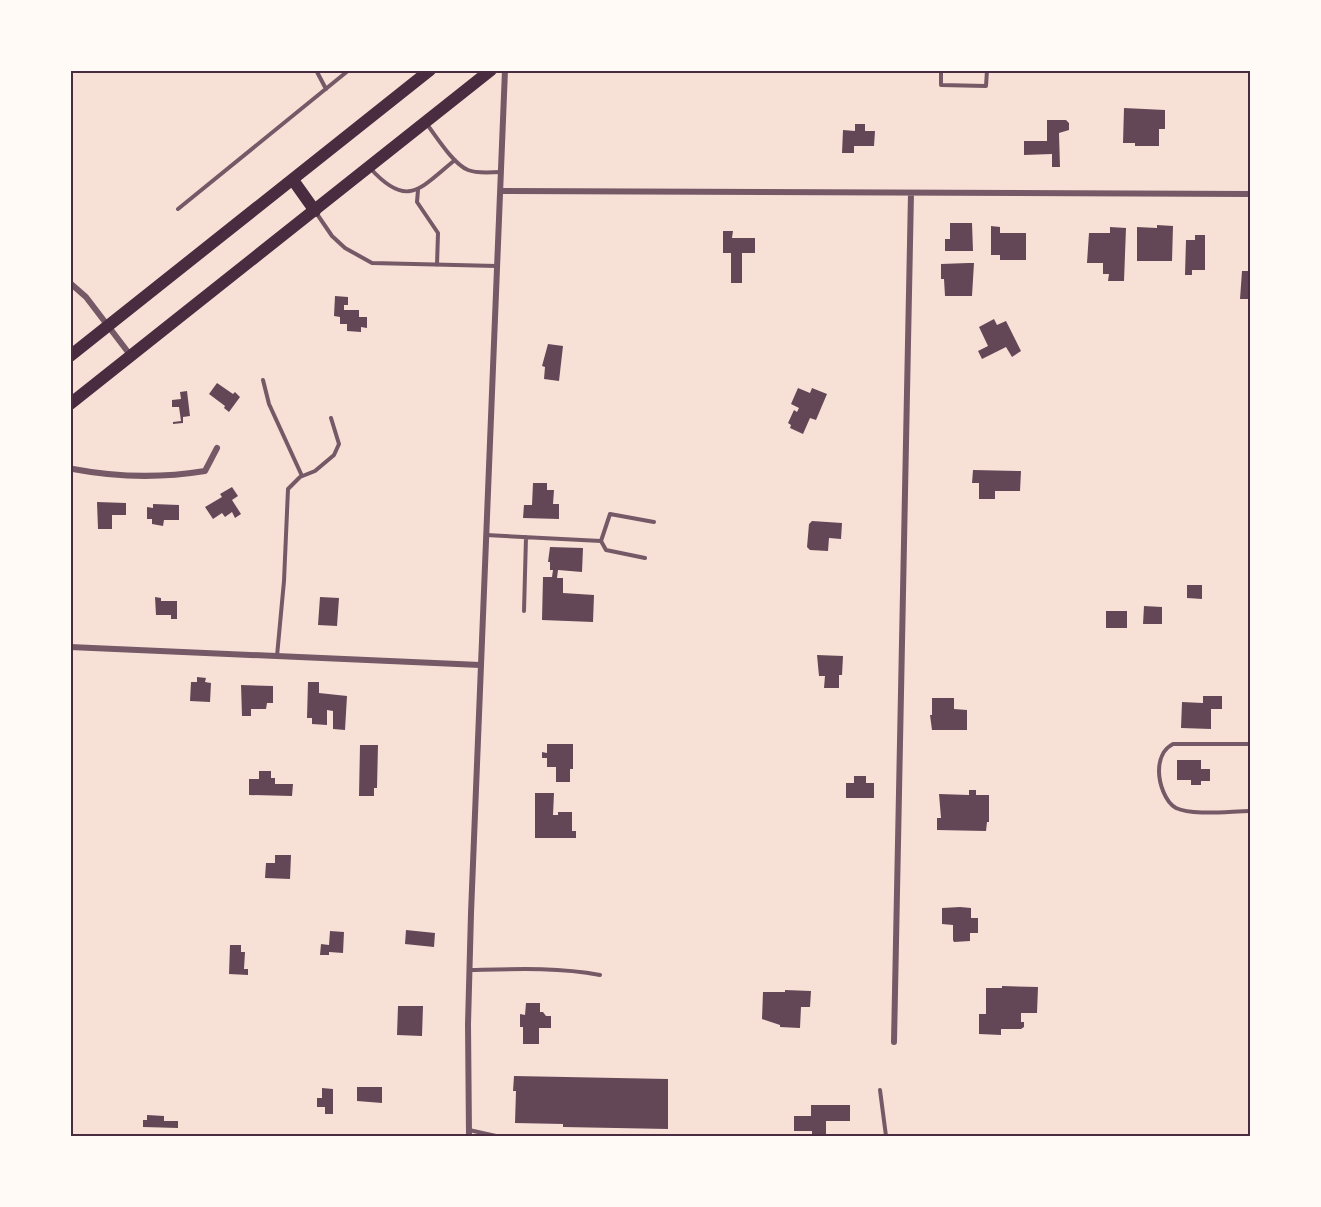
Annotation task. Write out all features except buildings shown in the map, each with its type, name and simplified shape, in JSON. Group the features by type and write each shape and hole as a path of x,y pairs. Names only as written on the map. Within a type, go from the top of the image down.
{"main road":[{"path":"70,356 430,70"},
{"path":"70,404 491,70"},
{"path":"293,180 315,211"}],"street":[{"path":"469,1133 469,970 505,70"},
{"path":"501,191 1251,194"},
{"path":"894,1042 910,193"},
{"path":"70,283 86,297 132,357"},
{"path":"71,470 100,474 189,474 205,471 217,448"},
{"path":"70,647 480,665"}],"lane":[{"path":"316,70 326,88"},
{"path":"178,209 349,70"},
{"path":"941,70 941,85 986,86 987,70"},
{"path":"426,122 455,160 467,170 478,173 501,172"},
{"path":"369,167 384,183 399,191 409,192 418,190 455,160"},
{"path":"418,190 417,202 438,233 437,265"},
{"path":"315,211 339,242 372,263 497,266"},
{"path":"263,380 269,404 302,476"},
{"path":"277,656 284,581 288,489 302,476 315,471 334,455 339,444 332,418"},
{"path":"645,558 606,550 601,541 610,514 654,522"},
{"path":"485,535 601,541"},
{"path":"524,611 526,537"},
{"path":"1251,744 1173,744 1167,747 1159,765 1159,780 1168,800 1178,808 1192,811 1251,811"},
{"path":"469,970 554,969 600,975"},
{"path":"880,1090 886,1137"},
{"path":"469,1133 496,1137"}]}
